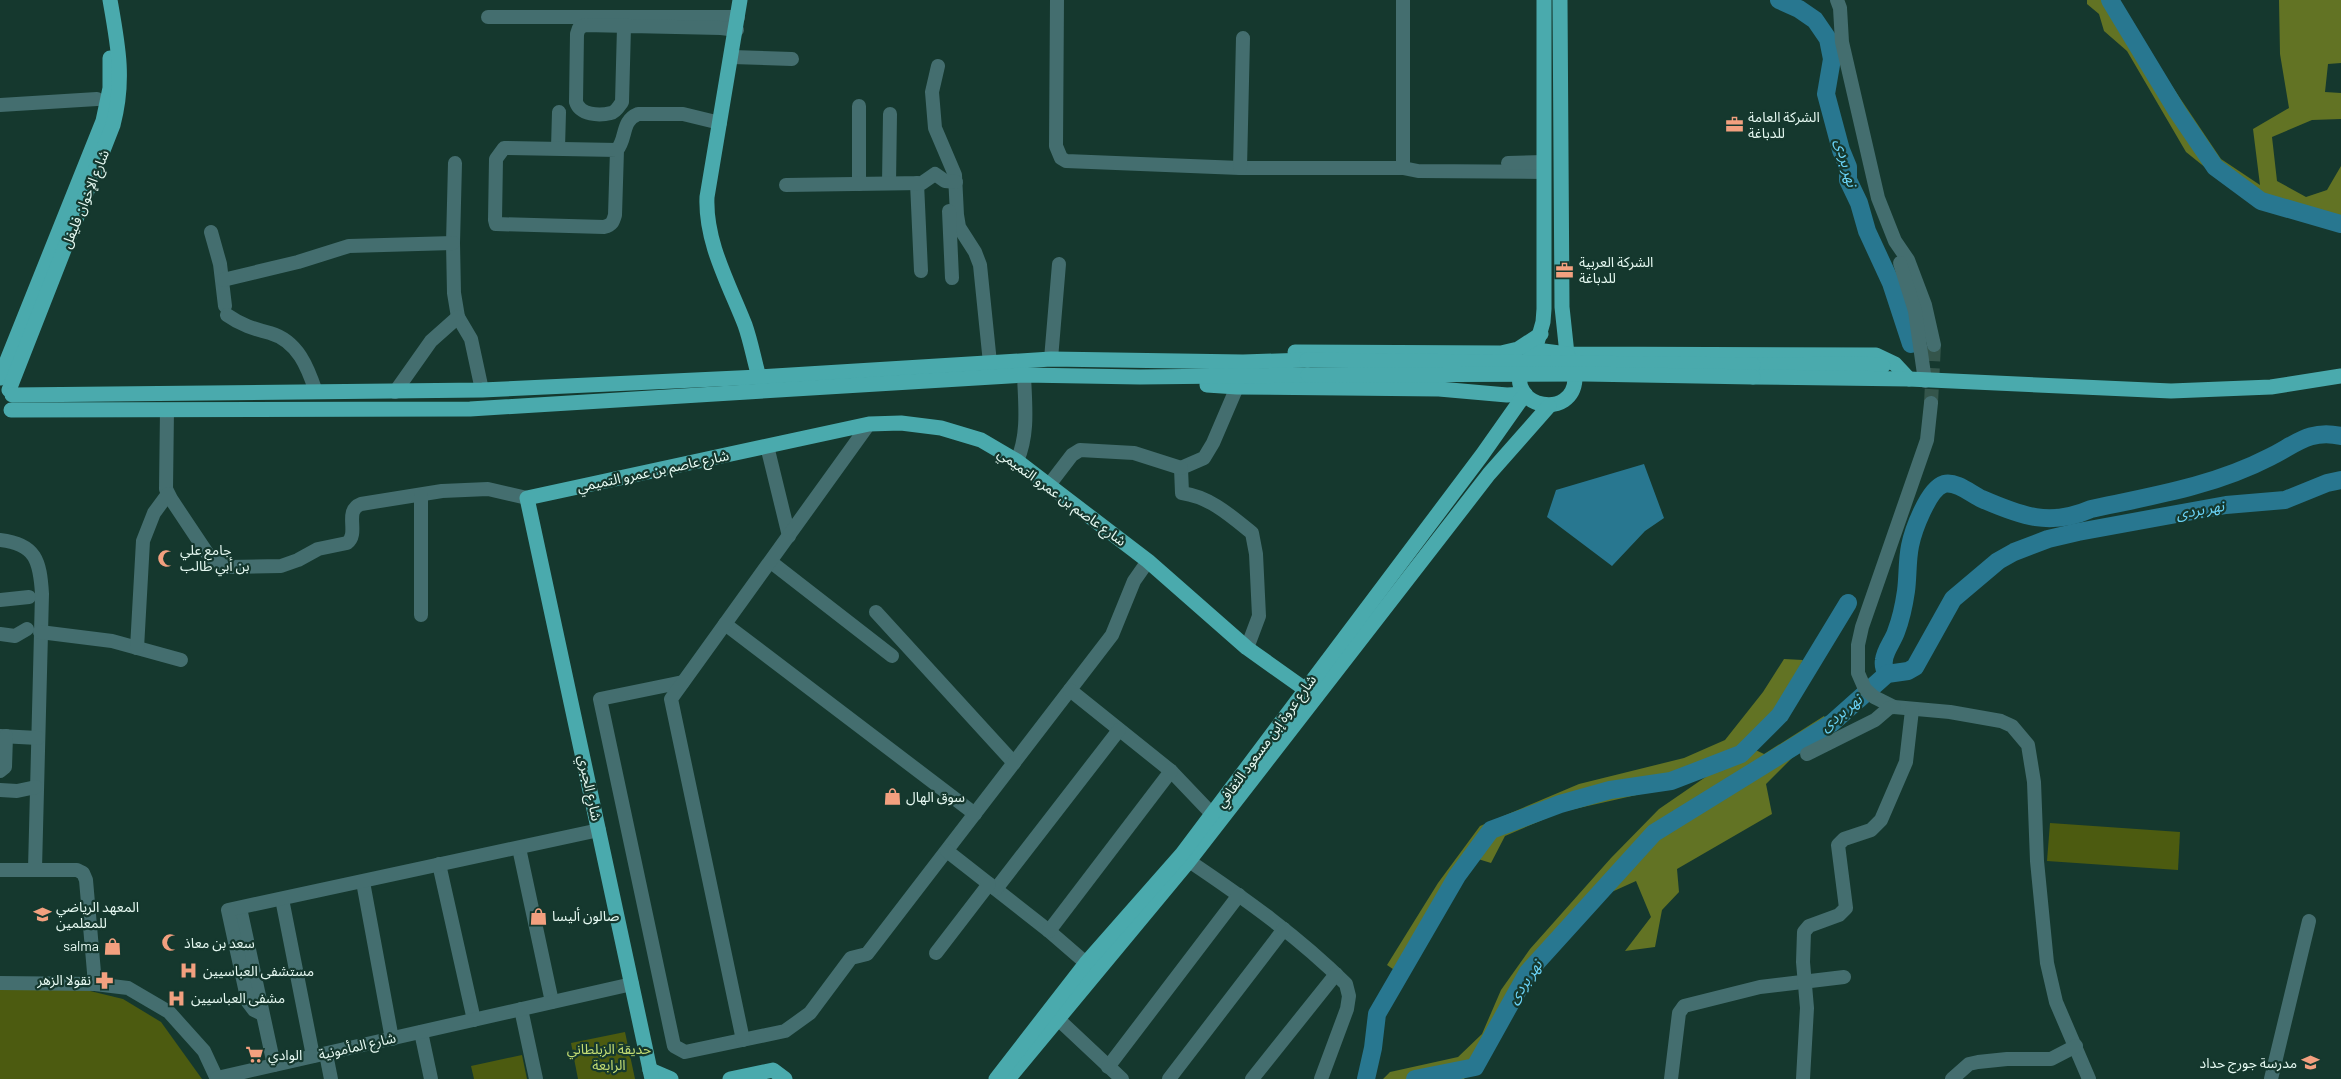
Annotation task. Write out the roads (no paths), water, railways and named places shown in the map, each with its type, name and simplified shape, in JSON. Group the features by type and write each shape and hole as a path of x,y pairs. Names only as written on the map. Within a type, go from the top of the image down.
{"main road":[{"name":"شارع الإخوان فليفل","path":"100,0 110,70 108,123"},
{"name":"شارع الإخوان فليفل","path":"6,414 13,400 5,387 108,123 119,104 121,79 110,0"},
{"path":"740,0 738,23 707,197 706,214 726,282 745,325 759,377"},
{"path":"1544,0 1544,309 1540,334 1530,357 1525,362 1520,375 1520,382 1525,394 1536,404 1549,406 1556,405 1568,397 1574,386 1574,372 1566,354 1562,307 1560,0"},
{"path":"1110,361 1201,352 1501,353 1518,349 1540,334"},
{"path":"1530,357 1544,351 1566,354 1876,355 1895,364 1908,379"},
{"path":"5,387 316,392 482,390 759,377 1051,359 1308,368 1753,371 1870,364 1890,369 1908,379 1925,381 2144,391 2225,390 2292,384 2341,376"},
{"path":"6,414 167,410 470,409 1024,375 1140,377 1308,368"},
{"path":"1140,377 1237,387 1439,389 1525,394"},
{"path":"1487,393 1501,403 1507,418"},
{"name":"شارع عروة إبن مسعود الثقافي","path":"1008,1079 1059,1020 1189,861 1525,394"},
{"name":"شارع عروة إبن مسعود الثقافي","path":"996,1079 1086,963 1182,854 1310,693 1490,474 1549,406"},
{"name":"شارع عاصم بن عمرو التميمي","path":"527,498 869,424 901,423 941,428 981,440 1017,461 1148,560 1247,648 1310,693"},
{"name":"شارع الجبري","path":"527,498 651,1075"},
{"path":"730,1079 773,1070 785,1079"},
{"path":"651,1075 671,1079"}],"street":[{"path":"1057,0 1056,146 1060,158 1072,162 1240,168 1403,168 1418,164 1544,167"},
{"path":"1403,0 1403,168"},
{"path":"1837,0 1840,8 1842,42 1878,198 1895,241 1908,260 1924,305 1934,345"},
{"path":"488,17 738,23"},
{"path":"624,27 622,102 617,110 611,113 584,113 578,109 576,102 577,34 579,28 584,25 721,28 738,23"},
{"path":"1240,168 1243,38"},
{"path":"732,57 792,59"},
{"path":"1848,63 1853,125 1870,194 1901,266 1915,311 1925,381"},
{"path":"938,66 932,92 933,119 938,138 953,169 952,278"},
{"path":"0,105 97,98"},
{"path":"858,106 859,184"},
{"path":"558,148 559,112"},
{"path":"617,150 504,148 499,152 496,159 496,224 609,226 613,222 615,215 617,150 621,145 627,123 632,116 638,114 683,114 720,123"},
{"path":"889,183 890,114"},
{"path":"455,163 454,293 458,317 471,339 482,390"},
{"path":"786,185 917,183 925,182 935,174 952,182"},
{"path":"952,182 957,221 975,252 981,272 990,363"},
{"path":"917,183 921,271"},
{"path":"211,232 222,280 226,310 244,326 271,333 290,344 308,369 316,392"},
{"path":"222,280 298,262 349,246 453,243"},
{"path":"1051,359 1059,264"},
{"path":"395,392 431,341 458,317"},
{"path":"1017,461 1022,450 1026,427 1024,375"},
{"path":"1049,485 1072,454 1080,450 1134,453 1181,468 1204,458 1213,443 1222,417 1237,387"},
{"path":"1931,402 1927,440 1860,635 1858,673 1865,689 1889,705 1912,710 1950,712 2001,721 2012,726 2028,745 2034,782 2037,860 2047,963 2056,1002 2089,1079"},
{"path":"167,410 165,474 168,494 207,554 220,564 229,567 281,566 298,560 318,549 347,543 352,538 352,514 356,506 442,491 488,489 527,498"},
{"path":"743,1040 671,699 869,424"},
{"path":"767,446 789,536"},
{"path":"1181,468 1182,493 1197,495 1211,502 1252,533 1256,554 1259,616 1247,648"},
{"path":"137,648 143,541 154,513 168,494"},
{"path":"421,496 421,615"},
{"path":"0,540 21,544 32,552 41,568 42,594 34,630 38,738 35,869"},
{"path":"683,682 600,699 674,1046 684,1052 786,1031 810,1013 851,958 867,954 1112,635 1134,581 1148,560"},
{"path":"771,562 892,656"},
{"path":"0,600 29,597"},
{"path":"876,612 1014,763"},
{"path":"725,624 975,814"},
{"path":"0,634 15,636 34,630 112,642 181,660"},
{"path":"1070,690 1171,771 1212,814"},
{"path":"1806,754 1875,720 1889,708 1889,705"},
{"path":"1803,1079 1803,1048 1807,1008 1804,932 1808,926 1839,915 1846,908 1838,845 1844,839 1871,830 1885,813 1906,762 1912,710"},
{"path":"936,953 993,886 1119,730"},
{"path":"0,771 5,767 3,736 38,738"},
{"path":"1049,931 1171,771"},
{"path":"0,790 17,791 36,787"},
{"path":"274,1065 234,909 599,830"},
{"path":"519,848 552,1002"},
{"path":"947,851 1049,931 1086,963"},
{"path":"1189,861 1240,895 1346,984 1349,1003 1321,1079"},
{"path":"439,864 474,1020"},
{"path":"0,870 77,870 85,876 95,984"},
{"path":"363,882 392,1038"},
{"path":"1108,1067 1240,895"},
{"path":"282,899 319,1055 331,1079"},
{"path":"2271,1079 2309,921"},
{"path":"1169,1079 1284,930"},
{"path":"1252,1079 1336,974"},
{"path":"1670,1079 1679,1013 1684,1006 1760,987 1844,976"},
{"name":"شارع المأمونية","path":"0,983 95,984 128,988 169,1012 204,1051 217,1079 632,984"},
{"path":"521,1009 536,1079"},
{"path":"1059,1020 1122,1079"},
{"path":"421,1032 431,1079"},
{"path":"1952,1079 1969,1064 2007,1058 2051,1059 2076,1046"}],"water":[{"path":"1644,464 1664,518 1645,531 1612,566 1547,517 1556,490"},
{"path":"1459,1070 1443,1079 1415,1079"}],"waterway":[{"name":"نهر بردى","path":"1779,0 1799,9 1815,20 1828,39 1832,59 1826,94 1841,150 1848,167 1848,180 1859,203 1867,231 1891,283 1911,344"},
{"name":"نهر بردى","path":"2110,0 2177,111 2215,167 2261,201 2341,224"},
{"path":"1887,674 1884,660 1902,612 1910,546 1922,511 1938,487 1944,484 1954,484 1982,499 2023,514 2036,517 2062,517 2182,489 2227,476 2312,436 2320,434 2341,436"},
{"name":"نهر بردى","path":"1415,1079 1475,1067 1528,972 1654,833 1832,723 1887,674 1908,671 1915,667 1953,599 1998,561 2014,552 2048,539 2226,505 2285,500 2327,483 2341,480"},
{"name":"نهر بردى","path":"1366,1079 1373,1048 1377,1014 1457,876 1491,830 1560,804 1610,790 1671,781 1741,754 1780,715 1848,603"}],"tunnel":[{"path":"1931,403 1934,345"}],"place":[{"name":"الشركة العامة للدباغة","path":"1734,125"},
{"name":"الشركة العربية للدباغة","path":"1565,270"},
{"name":"جامع علي بن أبي طالب","path":"166,558"},
{"name":"سوق الهال","path":"892,797"},
{"name":"المعهد الرياضي للمعلمين","path":"42,915"},
{"name":"صالون أليسا","path":"538,916"},
{"name":"سعد بن معاذ","path":"170,943"},
{"name":"salma","path":"113,946"},
{"name":"مستشفى العباسيين","path":"189,971"},
{"name":"نقولا الزهر","path":"105,980"},
{"name":"مشفى العباسيين","path":"177,998"},
{"name":"الوادي","path":"254,1055"},
{"name":"مدرسة جورج حداد","path":"2311,1063"}],"park label":[{"name":"حديقة الزبلطاني الرابعة","path":"609,1058"}]}
